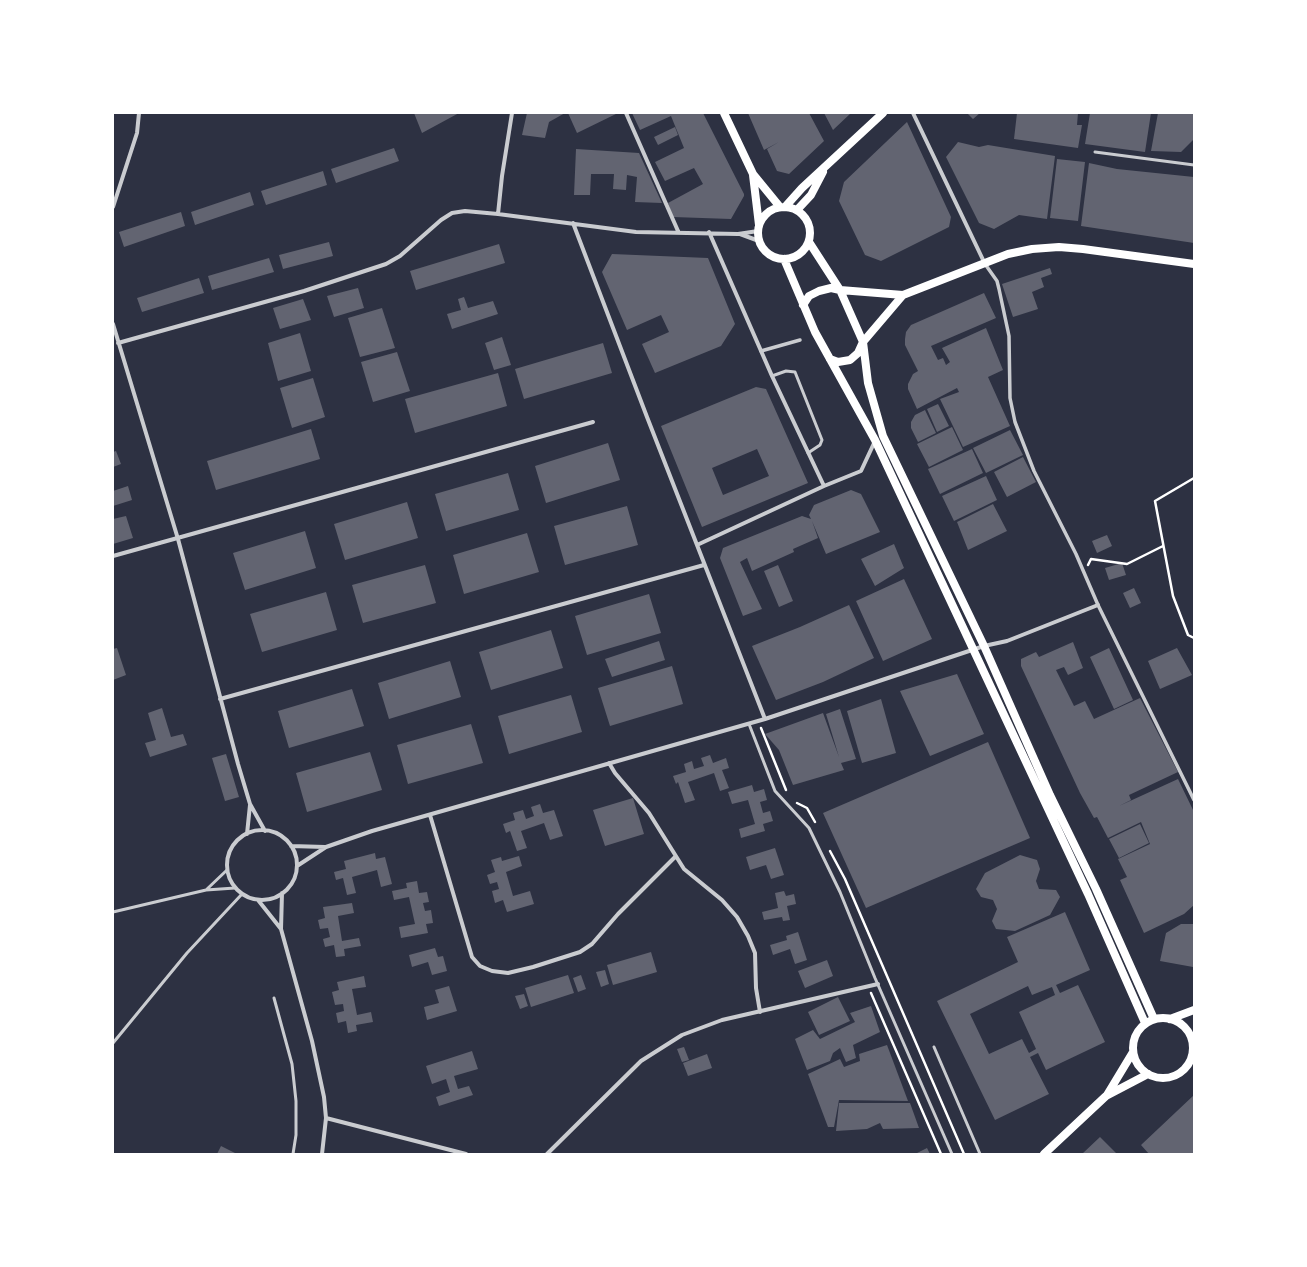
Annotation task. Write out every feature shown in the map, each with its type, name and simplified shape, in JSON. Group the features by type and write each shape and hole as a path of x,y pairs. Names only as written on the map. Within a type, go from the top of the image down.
{"main road":[{"path":"724,113 753,174 783,207 797,210 810,230 809,242 799,254 784,259 776,258 759,241 753,174"},
{"path":"758,228 767,213 783,207 883,113"},
{"path":"797,210 810,195 826,166"},
{"path":"809,242 840,290 863,342 868,383 883,436 984,646 1050,795 1096,889 1154,1019"},
{"path":"803,305 809,296 819,291 831,288 903,295 1014,253 1032,249 1059,247 1194,264"},
{"path":"784,259 803,305 830,359 875,440 1088,894 1145,1023"},
{"path":"830,359 838,362 850,360 858,353 863,342 903,295"},
{"path":"1170,1019 1185,1028 1193,1041 1193,1052 1190,1061 1184,1069 1176,1075 1167,1078 1157,1077 1148,1074 1141,1068 1136,1060 1133,1052 1133,1042 1136,1033 1145,1023 1154,1019 1170,1019 1194,1010"},
{"path":"1044,1154 1106,1096 1133,1052"},
{"path":"1106,1096 1148,1074"}],"street":[{"path":"113,207 137,133 139,113"},
{"path":"498,214 502,176 512,113"},
{"path":"626,113 678,231"},
{"path":"913,113 985,264 997,281 1009,336 1010,398 1015,422 1034,471 1084,571 1098,605 1194,800"},
{"path":"118,343 304,291 386,264 400,256 441,220 452,213 465,211 498,214 636,232 678,231 738,234 759,241"},
{"path":"573,223 704,565 766,720"},
{"path":"738,234 758,228"},
{"path":"709,232 772,376 824,486"},
{"path":"113,324 178,539 220,699 250,804 265,831"},
{"path":"761,351 800,340"},
{"path":"113,556 593,422"},
{"path":"697,545 824,486 861,471 875,440 883,436"},
{"path":"220,699 704,565"},
{"path":"297,866 326,847 609,763 766,720 984,646 1007,641 1098,605"},
{"path":"609,763 649,813 675,857 684,868 722,900 737,917 748,936 755,953 756,988 760,1012"},
{"path":"247,834 250,804"},
{"path":"430,815 472,957 480,966 492,971 508,973 533,968 580,952 592,944 618,914 675,857"},
{"path":"265,831 280,836 291,846 294,852 297,866 295,876 290,886 282,893 266,900 258,900 242,894 235,888 227,870 227,859 231,848 238,840 247,834 265,831"},
{"path":"291,846 326,847"},
{"path":"282,893 281,929 312,1041 324,1097 326,1118 322,1154"},
{"path":"258,900 281,929"},
{"path":"547,1154 641,1062 682,1035 722,1020 878,984"},
{"path":"326,1118 466,1154"}],"lane":[{"path":"1095,152 1194,165"},
{"path":"772,376 786,371 795,372 822,440 820,445 808,453"},
{"path":"749,724 774,791 809,828 840,892 878,984 952,1154"},
{"path":"206,890 227,870"},
{"path":"113,912 206,890 235,888"},
{"path":"113,1043 187,953 242,894"},
{"path":"274,998 292,1064 296,1101 296,1135 293,1154"},
{"path":"934,1046 980,1154"}],"path":[{"path":"1194,478 1155,501 1173,596 1180,618 1188,635 1194,638"},
{"path":"1084,571 1092,560 1127,564 1163,546"},
{"path":"868,986 941,1154"}],"building":[{"path":"414,113 459,113 422,133"},
{"path":"527,113 565,113 549,122 545,138 522,135"},
{"path":"568,113 618,113 577,133"},
{"path":"632,113 703,113 744,194 731,219 673,217 668,203 703,184 694,168 665,181 655,162 684,148 671,116 640,130"},
{"path":"748,113 809,113 824,141 789,174 777,171 767,149 779,142 764,150"},
{"path":"824,113 851,113 833,130"},
{"path":"967,113 980,113 973,119"},
{"path":"1017,113 1078,113 1077,125 1082,125 1078,148 1014,139"},
{"path":"1090,113 1151,113 1145,152 1085,144"},
{"path":"1158,113 1194,113 1194,139 1181,152 1151,151"},
{"path":"907,122 951,217 949,227 881,261 865,255 839,201 844,182"},
{"path":"675,127 678,135 658,145 654,137"},
{"path":"958,142 979,147 988,145 1055,156 1047,219 1019,215 994,229 979,223 946,157"},
{"path":"394,148 399,161 336,183 331,169"},
{"path":"576,149 639,153 662,203 635,202 637,177 627,175 626,190 613,189 614,174 591,174 590,195 574,195"},
{"path":"1057,159 1085,162 1078,221 1050,218"},
{"path":"1089,163 1117,169 1194,177 1194,243 1081,226"},
{"path":"323,171 327,185 266,205 261,191"},
{"path":"250,192 254,205 195,225 191,212"},
{"path":"181,212 185,226 124,247 119,232"},
{"path":"329,242 333,256 283,269 279,255"},
{"path":"499,244 505,263 416,290 410,271"},
{"path":"612,254 708,258 735,324 721,346 655,373 642,344 669,332 661,315 627,330 602,272"},
{"path":"269,258 274,272 212,290 208,276"},
{"path":"1050,268 1052,274 1041,278 1044,287 1032,292 1038,309 1013,317 1002,284"},
{"path":"199,278 204,293 142,312 137,298"},
{"path":"358,288 364,308 334,317 327,296"},
{"path":"984,293 996,318 931,346 938,360 943,358 946,365 950,362 942,348 986,328 1003,370 988,377 1010,426 963,447 940,399 959,392 957,388 917,409 908,389 908,384 913,374 918,371 905,345 905,339 906,332 911,325"},
{"path":"464,297 468,308 493,301 498,314 452,329 447,314 461,310 458,299"},
{"path":"303,299 311,320 280,329 273,308"},
{"path":"382,308 395,348 360,357 348,318"},
{"path":"300,333 311,371 278,381 268,343"},
{"path":"502,337 511,365 494,370 485,343"},
{"path":"603,343 612,373 524,399 515,369"},
{"path":"397,352 410,391 373,402 361,362"},
{"path":"498,373 507,406 415,433 405,399"},
{"path":"313,378 325,417 292,428 280,388"},
{"path":"756,387 766,389 808,483 702,527 661,426","holes":["757,449 769,476 723,495 712,468"]},
{"path":"938,404 949,426 937,432 927,409"},
{"path":"925,410 936,433 918,442 911,428 911,422 915,415"},
{"path":"952,427 963,450 929,467 917,444"},
{"path":"311,429 320,459 216,490 207,461"},
{"path":"1010,430 1023,455 986,473 973,448"},
{"path":"608,443 620,480 546,503 535,466"},
{"path":"972,449 983,473 940,494 928,469"},
{"path":"116,451 121,464 113,467 113,452"},
{"path":"1023,457 1036,482 1007,497 994,472"},
{"path":"508,473 519,510 446,531 435,494"},
{"path":"986,476 997,500 954,521 942,496"},
{"path":"128,486 132,500 113,506 113,491"},
{"path":"851,490 861,494 880,532 826,554 812,521 818,538 793,549 794,552 752,571 747,558 740,562 762,609 743,616 720,558 723,548 802,516 811,519 809,515 814,505"},
{"path":"407,502 418,538 345,560 334,524"},
{"path":"993,504 1007,531 968,550 957,522"},
{"path":"627,506 638,545 565,565 554,526"},
{"path":"126,516 133,538 113,544 113,519"},
{"path":"305,531 316,568 245,590 233,553"},
{"path":"527,533 539,572 464,594 453,555"},
{"path":"1107,535 1112,546 1097,553 1092,541"},
{"path":"894,544 904,568 875,586 861,559"},
{"path":"1122,563 1126,575 1109,580 1105,568"},
{"path":"425,565 436,603 363,623 352,585"},
{"path":"778,565 793,601 779,607 764,571"},
{"path":"904,579 932,639 883,661 856,601"},
{"path":"1134,588 1141,603 1130,608 1123,593"},
{"path":"326,592 337,630 262,652 250,614"},
{"path":"649,594 661,633 587,655 575,616"},
{"path":"849,605 874,658 823,682 776,700 752,646"},
{"path":"551,630 563,668 491,690 479,652"},
{"path":"659,641 665,660 612,677 605,659"},
{"path":"1073,642 1083,668 1068,675 1064,667 1056,670 1074,706 1085,701 1094,719 1140,698 1178,772 1129,795 1131,800 1119,806 1178,779 1194,812 1194,905 1184,914 1144,933 1120,880 1127,877 1118,859 1150,844 1141,822 1108,838 1097,817 1094,818 1080,793 1021,666 1021,659 1036,652 1039,657"},
{"path":"117,648 126,675 113,680 113,649"},
{"path":"1109,648 1133,700 1114,709 1090,657"},
{"path":"1177,648 1192,675 1160,689 1148,661"},
{"path":"450,661 461,697 389,719 378,683"},
{"path":"672,666 683,704 610,726 598,688"},
{"path":"957,674 984,734 930,756 900,691"},
{"path":"352,689 364,726 289,748 278,711"},
{"path":"571,695 582,732 509,754 498,716"},
{"path":"881,699 896,753 862,763 847,711"},
{"path":"162,708 171,737 183,734 187,745 150,757 145,743 156,740 148,713"},
{"path":"840,709 856,759 841,763 844,770 793,785 779,750 765,734 823,713 839,757 826,714"},
{"path":"471,724 483,763 408,784 397,745"},
{"path":"988,742 1030,838 866,908 823,813"},
{"path":"370,752 382,790 307,812 296,773"},
{"path":"226,754 239,797 225,801 212,758"},
{"path":"710,755 713,763 726,758 729,768 722,770 729,788 720,791 714,773 688,782 695,800 685,803 678,782 676,784 673,776 686,772 684,764 692,761 694,769 704,766 701,758"},
{"path":"752,785 754,792 764,789 767,800 760,802 763,813 770,811 773,821 763,824 765,831 741,838 739,829 755,824 748,800 732,804 728,792"},
{"path":"633,798 644,834 605,846 593,810"},
{"path":"540,804 543,813 554,810 563,836 550,840 544,823 521,831 527,848 517,851 510,831 506,833 503,824 515,820 513,813 523,810 526,819 534,816 531,807"},
{"path":"1140,824 1149,843 1119,858 1109,839"},
{"path":"775,848 784,875 771,879 766,865 750,870 746,857"},
{"path":"375,853 376,859 385,857 392,884 381,887 377,870 352,877 356,893 347,895 343,878 336,880 334,872 346,869 344,861"},
{"path":"1020,855 1037,860 1040,869 1036,881 1039,889 1056,890 1060,897 1050,915 1015,931 996,929 992,921 997,909 993,900 981,897 976,889 985,873"},
{"path":"519,856 522,866 506,872 513,896 530,891 534,904 507,912 503,900 495,903 492,891 499,889 497,882 490,884 487,875 495,872 491,860 501,857 502,861"},
{"path":"417,881 419,893 427,892 429,902 423,903 425,911 431,910 433,923 426,924 428,933 401,938 399,927 415,924 409,897 394,900 392,891 407,888 406,883"},
{"path":"784,891 786,896 794,894 796,904 787,906 790,920 783,921 782,917 764,920 762,912 778,908 775,893"},
{"path":"352,903 354,913 338,916 342,941 359,938 361,946 344,949 345,956 336,957 334,945 325,947 323,939 330,937 328,928 320,929 318,920 325,918 323,907"},
{"path":"1065,912 1090,970 1056,985 1060,993 1078,985 1105,1042 1046,1070 1038,1053 1030,1057 1049,1094 995,1120 937,1001 1018,962 1007,937","holes":["1028,986 1032,995 1052,987 1055,995 1019,1012 1036,1049 1029,1053 1022,1039 989,1054 970,1014"]},
{"path":"1181,924 1194,924 1193,967 1160,961 1166,933"},
{"path":"798,932 807,960 795,964 790,949 773,955 770,945 787,940 786,936"},
{"path":"435,948 438,957 443,956 447,971 432,975 428,962 412,967 409,955"},
{"path":"651,952 657,972 613,985 607,965"},
{"path":"827,960 833,976 805,988 798,971"},
{"path":"605,970 609,984 601,987 596,972"},
{"path":"568,975 574,993 531,1007 525,988"},
{"path":"581,975 586,989 578,992 573,978"},
{"path":"364,976 366,987 352,989 357,1015 371,1012 373,1022 356,1025 357,1031 348,1033 346,1021 338,1023 336,1013 344,1011 343,1004 335,1005 332,992 339,990 337,982"},
{"path":"449,986 457,1011 427,1020 424,1007 439,1003 435,990"},
{"path":"524,994 528,1006 520,1009 515,996"},
{"path":"838,997 850,1021 819,1035 808,1012"},
{"path":"871,1006 880,1032 853,1045 856,1058 846,1062 840,1048 833,1053 830,1061 807,1070 795,1039 813,1030 820,1039 855,1022 850,1013"},
{"path":"887,1045 908,1101 839,1100 834,1127 828,1127 808,1074 840,1059 844,1067 860,1061 859,1054"},
{"path":"684,1047 689,1060 682,1062 677,1049"},
{"path":"472,1051 478,1069 454,1076 458,1089 469,1086 473,1095 439,1106 436,1097 450,1092 446,1079 432,1084 426,1066"},
{"path":"707,1054 712,1068 688,1076 683,1063"},
{"path":"1194,1095 1194,1154 1149,1154 1141,1145"},
{"path":"839,1103 910,1103 919,1128 883,1129 880,1123 867,1129 836,1131"},
{"path":"1100,1137 1117,1154 1082,1154"},
{"path":"221,1146 237,1154 217,1154"},
{"path":"927,1148 930,1154 915,1154"}]}
